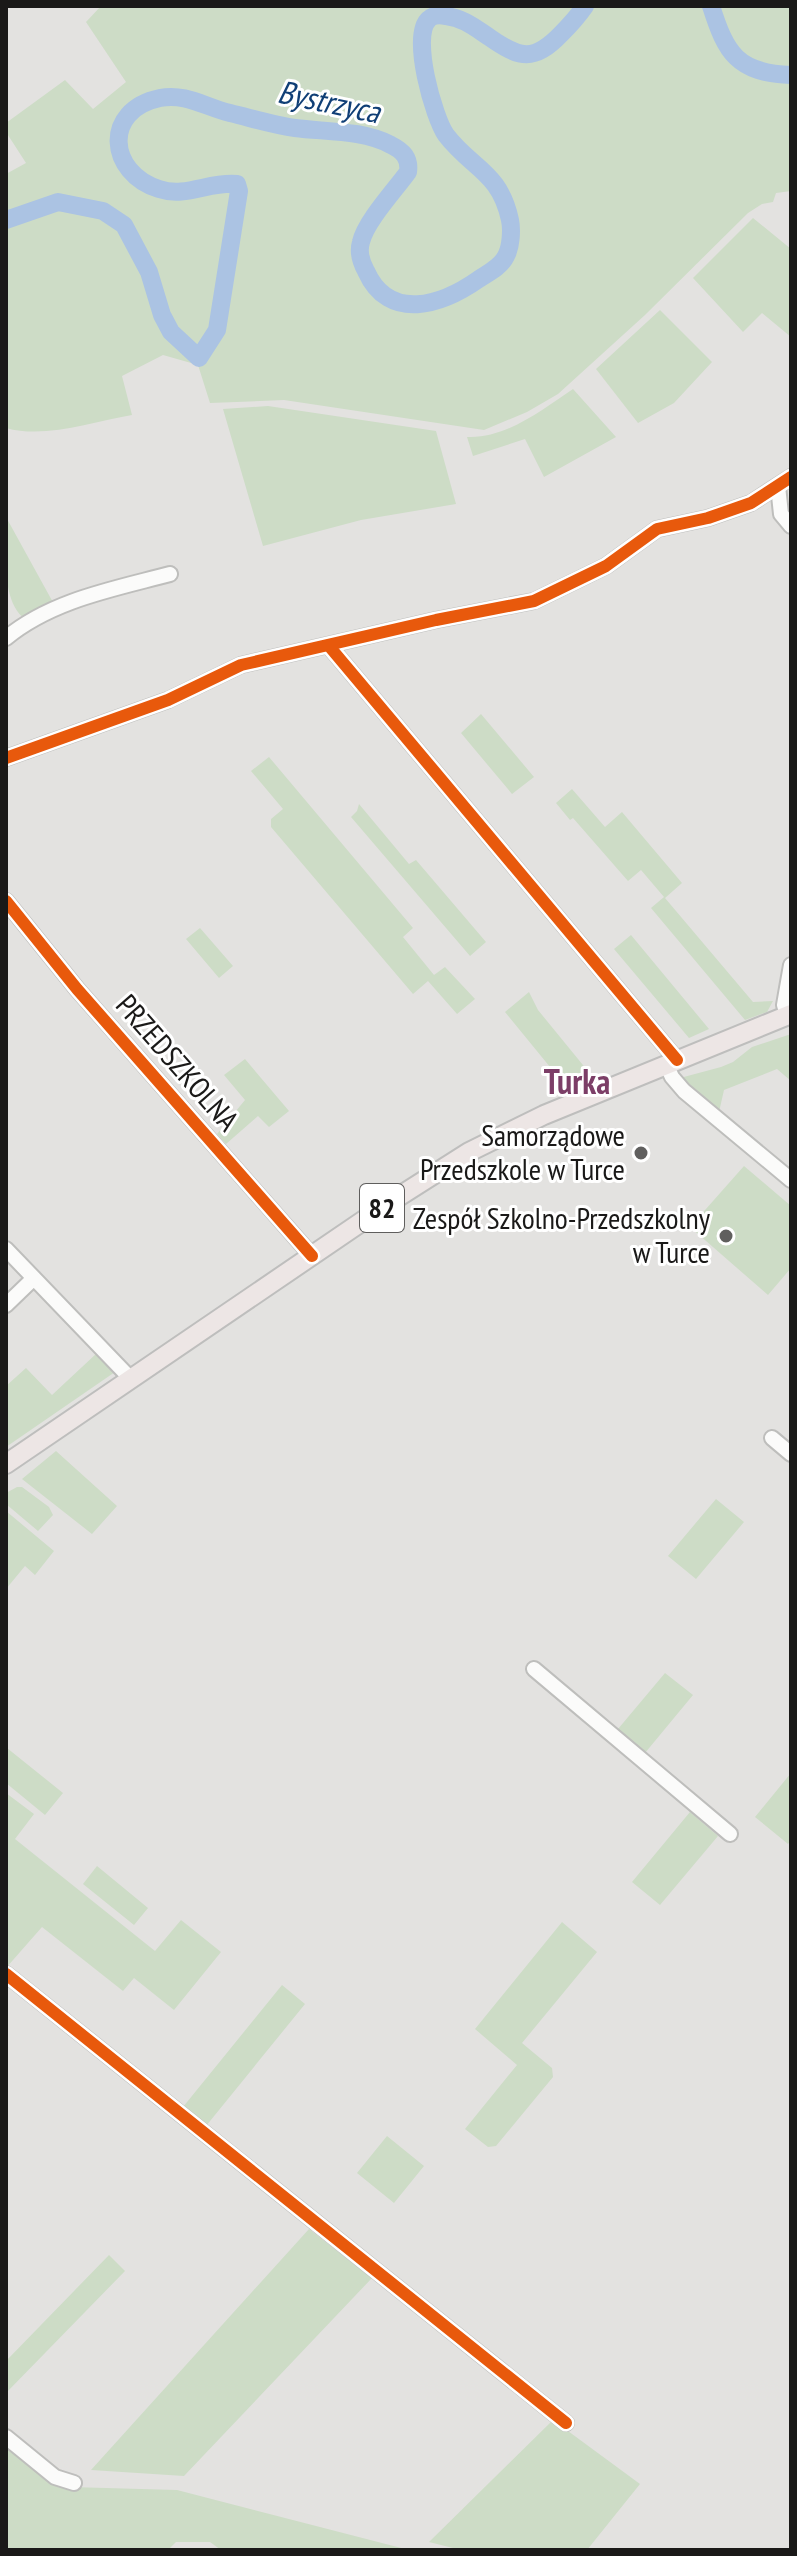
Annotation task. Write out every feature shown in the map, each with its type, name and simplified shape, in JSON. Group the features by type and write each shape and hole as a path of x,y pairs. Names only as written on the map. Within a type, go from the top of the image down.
{"main road":[{"name":"82","path":"6,1463 440,1169 486,1142 789,1014"}],"street":[{"path":"6,758 168,700 241,665 534,601 606,566 657,529 708,518 751,503 791,477"},
{"path":"778,486 781,514"},
{"path":"751,503 781,514 791,526"},
{"path":"6,638 19,628 97,592 170,574"},
{"path":"329,646 672,1062 672,1077 684,1091 791,1180"},
{"name":"PRZEDSZKOLNA","path":"6,901 77,989 312,1256"},
{"path":"789,1014 784,1005 791,965"},
{"path":"6,1249 131,1379"},
{"path":"6,1305 34,1278"},
{"path":"772,1438 791,1454"},
{"path":"534,1669 730,1834"},
{"path":"6,1974 566,2423"},
{"path":"6,2437 55,2477 74,2483"}],"green space":[{"path":"101,6 791,6 791,191 776,193 773,202 762,204 748,213 645,315 558,394 527,412 484,430 284,400 210,403 198,365 163,355 122,376 132,415 52,431 6,428 6,174 26,163 6,132 6,123 65,80 93,109 126,82 86,22"},
{"path":"753,218 791,249 791,337 762,313 743,332 693,278"},
{"path":"660,310 712,362 674,403 638,423 596,369"},
{"path":"573,389 616,437 544,477 525,439 473,456 467,437 510,428"},
{"path":"268,406 436,431 456,504 361,520 263,546 223,409"},
{"path":"6,517 55,606 25,619 11,600 8,586"},
{"path":"481,714 534,777 512,794 461,733"},
{"path":"269,757 413,928 403,937 434,975 445,967 475,999 457,1014 428,981 413,994 271,827 271,819 283,809 251,771"},
{"path":"572,789 605,827 622,812 682,883 665,898 753,1002 773,1001 767,1012 745,1020 651,908 664,897 641,870 628,881 573,818 570,820 556,803"},
{"path":"359,804 409,864 416,860 486,942 470,956 351,817"},
{"path":"200,928 233,966 219,978 186,939"},
{"path":"631,935 709,1029 689,1038 614,949"},
{"path":"529,992 538,1010 596,1081 568,1089 505,1012"},
{"path":"791,1034 791,1081 777,1069 724,1090 719,1112 680,1078 721,1067 752,1047"},
{"path":"245,1059 289,1111 269,1127 258,1116 226,1144 217,1134 245,1100 224,1075"},
{"path":"744,1166 791,1206 791,1268 768,1295 690,1227"},
{"path":"97,1353 115,1372 6,1447 6,1386 26,1368 52,1395"},
{"path":"56,1451 117,1506 92,1534 22,1479"},
{"path":"22,1487 49,1507 53,1515 38,1531 6,1504 6,1493"},
{"path":"716,1499 744,1522 696,1579 668,1556"},
{"path":"6,1511 54,1551 35,1575 25,1566 6,1589"},
{"path":"665,1673 693,1695 645,1753 618,1729"},
{"path":"7,1748 63,1793 45,1815 6,1783"},
{"path":"791,1773 791,1840 788,1844 755,1817"},
{"path":"6,1793 34,1814 15,1839 155,1951 181,1920 221,1952 174,2010 134,1978 123,1991 42,1927 6,1968"},
{"path":"690,1812 718,1836 660,1905 632,1882"},
{"path":"97,1866 148,1908 134,1925 83,1884"},
{"path":"562,1922 597,1952 522,2043 552,2068 553,2077 496,2146 488,2147 465,2129 517,2065 475,2029"},
{"path":"282,1985 305,2004 206,2126 183,2107"},
{"path":"387,2136 424,2166 394,2203 357,2173"},
{"path":"309,2229 372,2278 184,2476 91,2470"},
{"path":"109,2255 125,2271 6,2393 6,2361"},
{"path":"553,2420 640,2484 587,2550 461,2550 429,2542"},
{"path":"6,2443 70,2487 177,2490 409,2550 221,2550 210,2542 176,2542 168,2550 6,2550"}],"waterway":[{"name":"Bystrzyca","path":"6,220 58,202 103,211 124,225 149,272 162,315 171,332 199,358 217,330 239,191 237,184 179,192 159,189 129,170 119,142 121,128 128,115 141,105 160,98 178,97 279,125 369,137 399,150 407,159 408,172 364,234 360,246 361,261 376,287 388,298 402,303 433,302 464,288 501,263 509,248 511,224 505,204 492,181 456,146 441,126 426,77 422,41 424,28 432,17 452,17 510,50 535,53 551,43 585,6"},
{"name":"Bystrzyca","path":"711,6 722,36 736,57 758,70 791,75"}],"cycle path":[{"path":"6,758 168,700 241,665 534,601 606,566 657,529 708,518 751,503 791,477"},
{"path":"329,646 677,1060"},
{"path":"6,901 77,989 312,1256"},
{"path":"6,1974 566,2423"}],"place":[{"name":"Samorządowe Przedszkole w Turce","path":"641,1153"},
{"name":"Zespół Szkolno-Przedszkolny w Turce","path":"726,1236"}],"district":[{"name":"Turka","path":"577,1082"}]}
